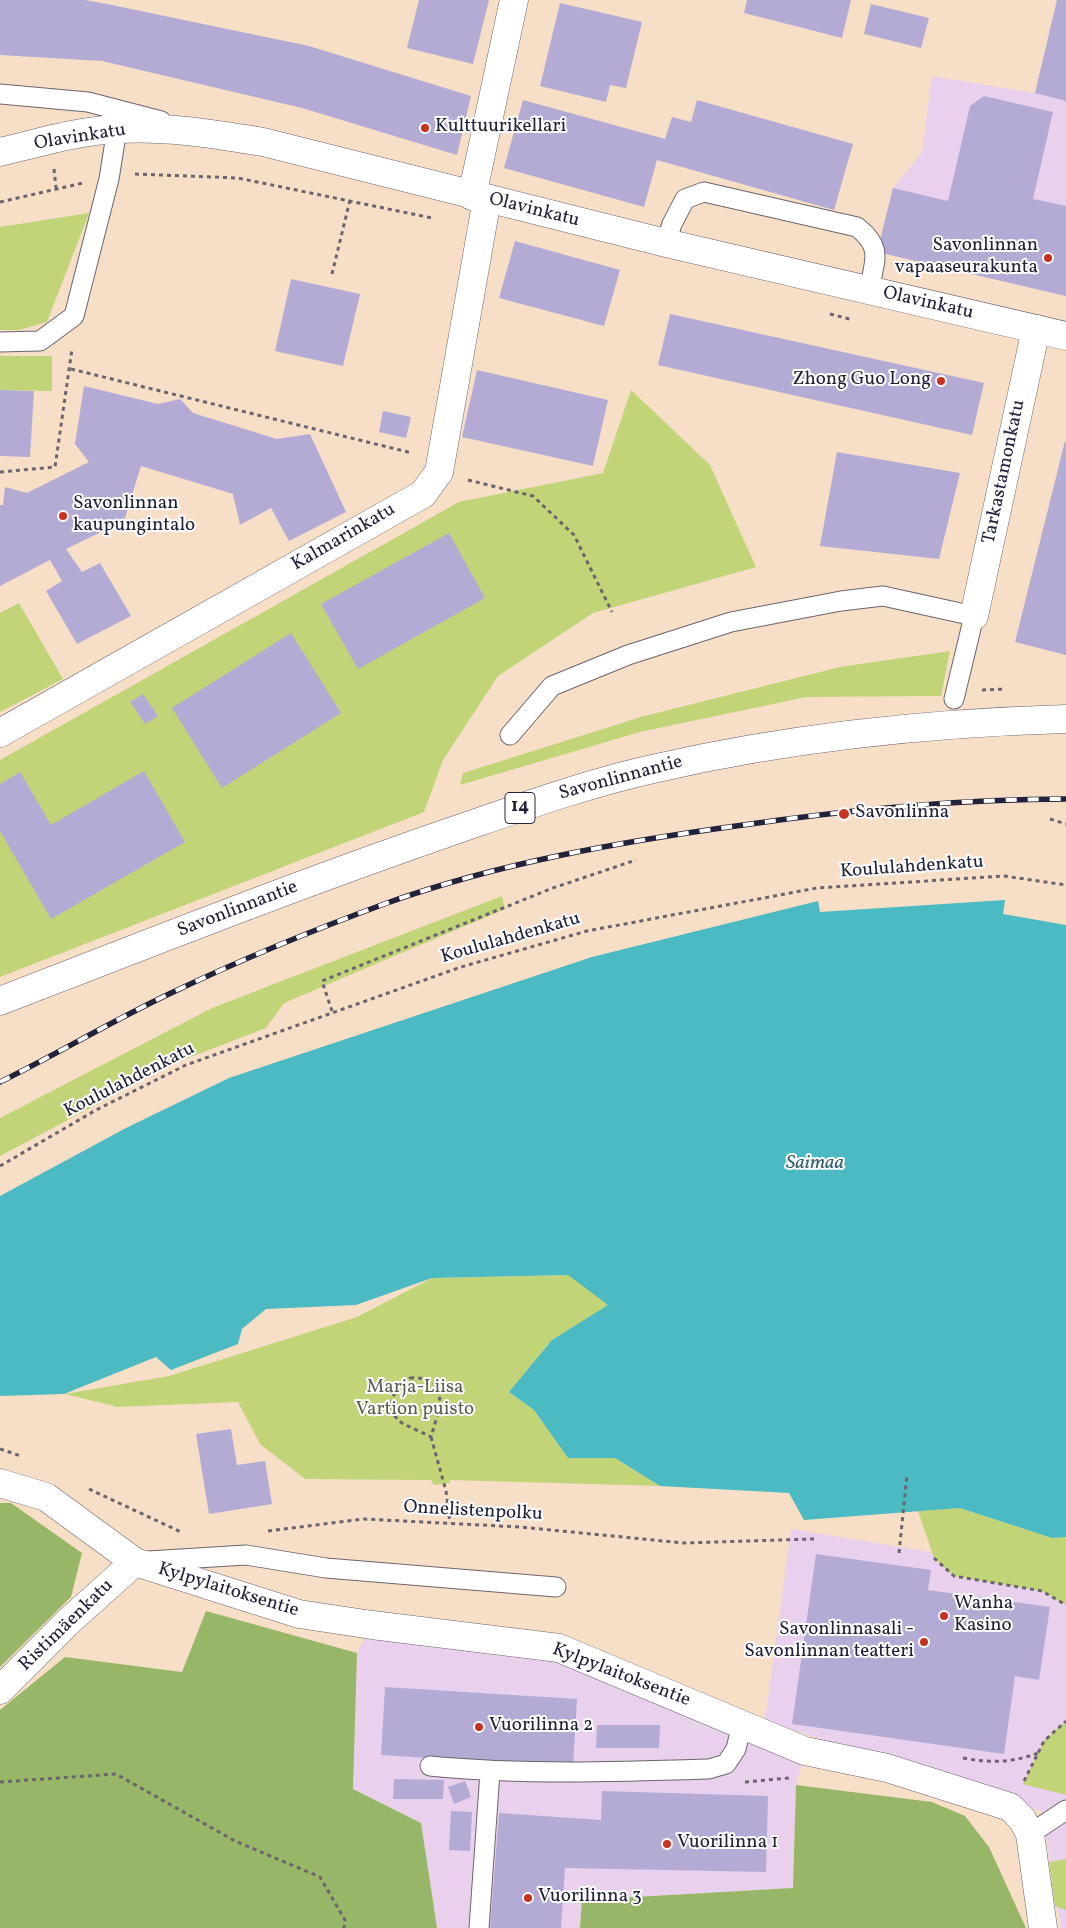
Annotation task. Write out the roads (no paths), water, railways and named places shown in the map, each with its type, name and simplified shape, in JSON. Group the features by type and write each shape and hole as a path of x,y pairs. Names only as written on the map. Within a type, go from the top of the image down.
{"main road":[{"name":"Kalmarinkatu","path":"0,733 423,494 439,472 480,197 514,0"},
{"name":"Olavinkatu","path":"0,152 51,140 117,129 197,130 263,142 666,243 1066,336"},
{"name":"Tarkastamonkatu","path":"974,616 1036,329"},
{"name":"Savonlinnantie","path":"0,1001 366,861 549,798 654,768 757,747 887,729 1066,719"},
{"name":"Kylpylaitoksentie","path":"0,1483 46,1497 135,1562 299,1614 558,1648 805,1752 887,1768 1010,1807 1022,1819 1030,1834"},
{"name":"Ristimäenkatu","path":"0,1690 69,1621 135,1562"},
{"path":"1030,1834 1043,1928"}],"lane":[{"path":"0,94 88,102 197,130"},
{"path":"0,342 40,342 74,316 109,179 117,129"},
{"path":"666,243 672,224 685,199 704,192 857,227 870,237 876,249 869,291"},
{"path":"510,735 552,686 628,655 731,622 841,601 883,596 974,616 954,699"},
{"path":"135,1562 246,1556 326,1568 556,1587"},
{"path":"430,1766 490,1772 552,1774 709,1769 726,1764 736,1749 742,1724"},
{"path":"479,1928 490,1772"},
{"path":"1030,1834 1066,1810"}],"water":[{"name":"Saimaa","path":"1005,900 1003,914 1066,925 1066,1537 1052,1538 960,1508 804,1520 789,1493 660,1486 615,1458 568,1458 534,1410 509,1392 552,1340 608,1305 568,1275 432,1278 356,1305 266,1309 242,1329 238,1344 171,1370 156,1357 64,1394 0,1396 0,1196 126,1128 229,1078 592,957 818,901 820,912"}],"railway":[{"path":"0,1082 148,1004 250,957 387,903 472,876 604,847 777,820 859,810 942,803 1066,799"}],"place":[{"name":"Kulttuurikellari","path":"425,128"},
{"name":"Savonlinnan vapaaseurakunta","path":"1048,258"},
{"name":"Zhong Guo Long","path":"941,381"},
{"name":"Savonlinnan kaupungintalo","path":"63,516"},
{"name":"Savonlinna","path":"844,814"},
{"name":"Wanha Kasino","path":"944,1616"},
{"name":"Savonlinnasali - Savonlinnan teatteri","path":"924,1642"},
{"name":"Vuorilinna 2","path":"479,1727"},
{"name":"Vuorilinna 1","path":"667,1844"},
{"name":"Vuorilinna 3","path":"528,1898"}],"park label":[{"name":"Marja-Liisa Vartion puisto","path":"415,1400"}]}
